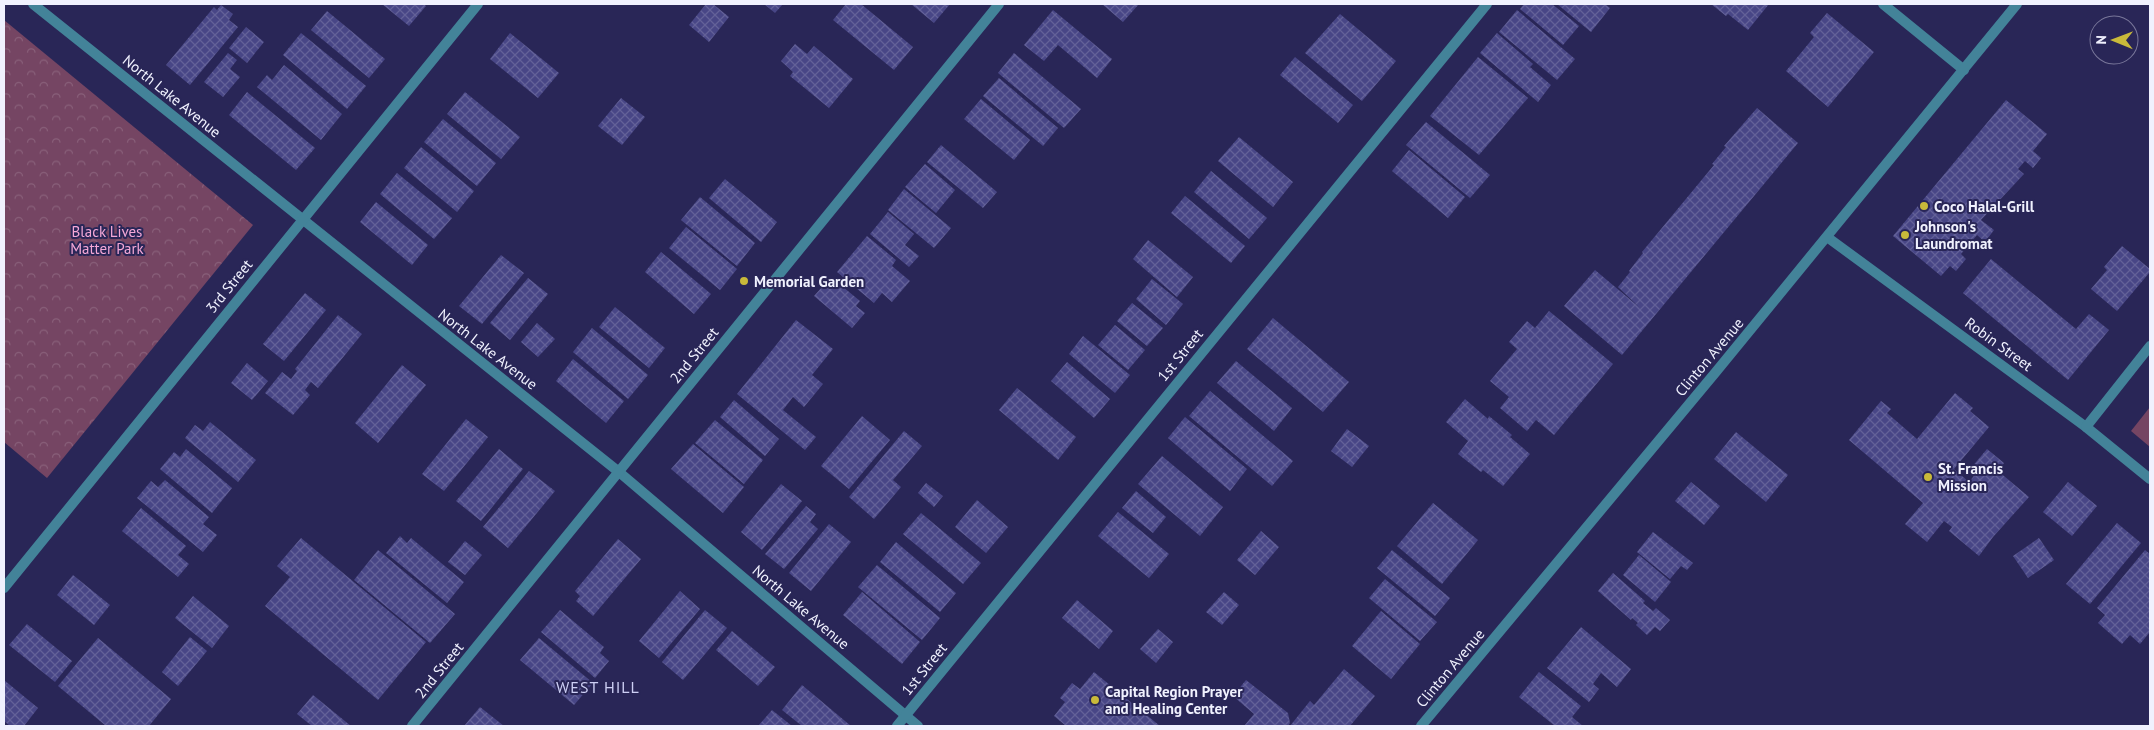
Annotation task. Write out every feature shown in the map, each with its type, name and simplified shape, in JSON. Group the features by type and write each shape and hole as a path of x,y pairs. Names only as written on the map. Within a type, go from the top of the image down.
{"street":[{"name":"North Lake Avenue","path":"33,4 619,472 918,726"},
{"name":"3rd Street","path":"4,588 478,4"},
{"name":"2nd Street","path":"412,726 999,4"},
{"name":"1st Street","path":"896,726 1487,4"},
{"path":"1883,4 1964,70"},
{"name":"Clinton Avenue","path":"1421,726 1827,237 2017,4"},
{"name":"Robin Street","path":"1827,237 2086,427 2150,479"},
{"path":"2086,427 2150,346"}],"green space":[{"name":"Black Lives Matter Park","path":"4,20 253,225 47,478 4,442"},
{"path":"2150,407 2150,447 2131,431"}],"building":[{"path":"382,4 423,4 426,6 409,26"},
{"path":"706,4 713,4 729,17 709,42 689,25"},
{"path":"764,4 783,4 775,13"},
{"path":"846,4 861,4 913,47 894,70 833,20"},
{"path":"911,4 950,4 934,23"},
{"path":"1102,4 1139,4 1123,22"},
{"path":"1524,4 1552,4 1579,26 1563,45 1520,9"},
{"path":"1557,4 1605,4 1610,8 1591,32"},
{"path":"1711,4 1769,4 1748,30 1728,14 1726,16"},
{"path":"221,5 233,14 229,20 238,27 190,85 166,65 214,7 217,10"},
{"path":"1053,10 1112,59 1097,78 1058,45 1044,61 1024,45"},
{"path":"1517,10 1575,59 1557,80 1499,32"},
{"path":"327,11 385,59 369,78 311,30"},
{"path":"1827,13 1874,52 1828,107 1786,71 1814,37 1810,33"},
{"path":"1340,14 1396,61 1362,101 1305,53"},
{"path":"246,27 264,42 247,63 229,48"},
{"path":"301,33 366,86 347,109 283,55"},
{"path":"510,33 559,73 538,98 490,59"},
{"path":"1497,33 1533,64 1530,67 1551,85 1538,102 1480,53"},
{"path":"795,44 807,54 814,46 853,79 829,108 790,76 793,72 781,61"},
{"path":"228,53 237,60 230,69 240,77 223,97 204,82"},
{"path":"1014,53 1081,109 1064,128 998,73"},
{"path":"1295,57 1353,105 1338,123 1280,75"},
{"path":"1478,57 1528,98 1479,155 1430,116"},
{"path":"284,65 342,114 321,140 257,87 267,75 272,80"},
{"path":"999,78 1058,128 1043,146 983,96"},
{"path":"247,92 315,148 296,170 229,115"},
{"path":"465,92 520,137 501,159 447,114"},
{"path":"621,98 645,117 622,145 598,126"},
{"path":"981,99 1030,140 1014,160 964,119"},
{"path":"2006,100 2047,134 2033,151 2041,158 2033,168 2025,161 2018,169 2024,174 1981,220 1994,230 1985,242 1977,235 1961,254 1966,259 1956,271 1950,266 1941,276 1893,236"},
{"path":"1757,108 1798,143 1622,355 1564,306 1595,270 1639,307 1618,287 1642,252 1714,165 1712,164 1726,147 1724,146"},
{"path":"443,119 496,163 477,186 424,142"},
{"path":"1426,122 1490,175 1470,198 1406,145"},
{"path":"1239,137 1293,182 1273,207 1218,161"},
{"path":"941,145 997,192 983,208 927,162"},
{"path":"421,147 474,191 457,212 404,168"},
{"path":"1409,150 1465,197 1448,218 1392,171"},
{"path":"925,164 955,190 936,213 905,187"},
{"path":"1211,171 1267,218 1249,239 1194,192"},
{"path":"397,173 452,218 434,239 380,194"},
{"path":"725,179 777,222 761,242 709,198"},
{"path":"904,189 951,228 934,248 888,210"},
{"path":"1185,196 1245,246 1231,263 1171,213"},
{"path":"700,197 755,243 737,266 681,220"},
{"path":"376,202 428,245 412,265 360,222"},
{"path":"888,212 914,234 905,245 919,256 909,267 870,234"},
{"path":"686,227 737,269 720,290 669,248"},
{"path":"867,236 896,260 892,266 910,281 892,302 882,293 874,303 837,272"},
{"path":"1148,240 1193,277 1177,297 1133,259"},
{"path":"2122,246 2150,269 2150,272 2117,311 2091,289 2107,270 2104,267"},
{"path":"661,252 711,294 694,314 645,272"},
{"path":"501,255 524,273 482,324 459,306"},
{"path":"1991,259 2076,329 2089,314 2109,330 2068,380 1963,293"},
{"path":"831,277 860,301 856,306 865,313 852,328 814,296"},
{"path":"528,278 548,294 510,340 490,323"},
{"path":"1152,279 1183,304 1166,325 1136,299"},
{"path":"305,293 326,310 284,361 263,344"},
{"path":"1132,303 1163,328 1147,346 1117,321"},
{"path":"615,307 665,348 649,368 599,327"},
{"path":"1549,311 1613,364 1554,435 1536,420 1527,431 1500,408 1509,397 1490,381 1517,349 1509,342 1527,321 1535,328"},
{"path":"338,315 362,334 318,388 311,382 305,390 310,395 293,415 265,393 282,372 291,379 297,371 295,369"},
{"path":"1273,318 1349,382 1323,412 1247,349"},
{"path":"796,320 833,349 812,375 823,384 804,407 793,397 783,410 816,437 805,450 737,394"},
{"path":"537,323 555,339 538,357 521,342"},
{"path":"1115,325 1145,350 1128,370 1098,345"},
{"path":"592,328 648,375 628,399 573,352"},
{"path":"1083,336 1130,375 1115,393 1069,354"},
{"path":"573,359 624,401 606,423 556,381"},
{"path":"1236,361 1292,408 1274,431 1217,383"},
{"path":"1067,362 1110,399 1094,418 1051,381"},
{"path":"247,363 268,381 252,400 231,383"},
{"path":"402,365 426,385 378,443 355,423"},
{"path":"1017,388 1076,437 1058,460 999,410"},
{"path":"1210,391 1293,461 1272,486 1189,416"},
{"name":"St. Francis Mission","path":"1955,393 1973,408 1970,411 1989,427 1954,469 1969,482 1977,472 1971,468 1987,449 2004,463 1998,471 2029,497 1993,537 1979,556 1949,531 1952,527 1944,521 1927,542 1905,524 1923,503 1849,440 1881,401 1891,409 1887,413 1917,439"},
{"path":"1465,399 1488,419 1489,416 1512,435 1510,437 1530,454 1503,486 1458,454 1468,441 1446,422"},
{"path":"734,400 779,439 765,456 720,417"},
{"path":"862,416 890,440 849,489 821,466"},
{"path":"1185,417 1247,469 1230,491 1168,438"},
{"path":"466,419 488,437 444,491 422,474"},
{"path":"715,420 763,460 744,484 695,443"},
{"path":"210,422 256,460 238,482 185,438 195,425 203,431"},
{"path":"1347,429 1369,446 1352,467 1331,451"},
{"path":"904,431 922,446 893,480 901,487 874,519 849,497"},
{"path":"1736,432 1788,475 1766,502 1714,459"},
{"path":"693,444 744,487 723,513 671,469"},
{"path":"186,449 232,488 212,513 160,469 174,452 180,457"},
{"path":"499,449 523,469 481,521 456,501"},
{"path":"1162,456 1223,507 1200,536 1138,484"},
{"path":"529,471 555,491 508,548 483,527"},
{"path":"165,480 209,517 203,524 217,535 203,552 137,498 151,481 158,487"},
{"path":"1691,482 1720,506 1704,525 1675,501"},
{"path":"2068,482 2097,506 2072,536 2043,512"},
{"path":"926,483 943,496 934,507 918,493"},
{"path":"781,484 802,501 762,550 741,532"},
{"path":"1136,491 1166,517 1153,533 1122,508"},
{"path":"977,500 1008,527 986,553 955,527"},
{"path":"1433,503 1478,540 1442,584 1397,546"},
{"path":"806,506 816,514 810,522 818,529 784,569 765,554"},
{"path":"141,508 186,546 178,555 189,564 178,577 122,531"},
{"path":"1118,512 1169,554 1149,578 1098,536"},
{"path":"921,513 981,563 963,584 903,534"},
{"path":"2117,523 2141,543 2090,604 2066,584"},
{"path":"829,524 851,542 811,591 789,573"},
{"path":"1261,531 1279,547 1255,575 1237,560"},
{"path":"1653,532 1693,563 1687,570 1681,566 1670,579 1637,552"},
{"path":"400,536 407,543 411,538 464,582 447,603 386,553"},
{"path":"301,538 426,642 378,700 265,606 290,577 277,566"},
{"path":"2039,538 2054,560 2028,578 2013,556"},
{"path":"618,539 641,559 593,616 576,601 580,596 575,591"},
{"path":"465,541 482,555 465,575 448,562"},
{"path":"896,542 956,593 940,612 880,562"},
{"path":"378,550 455,614 430,643 354,580"},
{"path":"1392,550 1450,598 1435,616 1377,568"},
{"path":"2145,550 2150,554 2150,632 2140,644 2130,635 2122,644 2098,623 2105,615 2097,608"},
{"path":"1639,555 1671,582 1655,602 1623,575"},
{"path":"877,565 940,618 922,640 858,587"},
{"path":"1613,573 1645,601 1643,603 1653,611 1656,608 1670,620 1660,631 1655,627 1647,635 1636,625 1638,623 1632,618 1631,620 1598,591"},
{"path":"73,575 110,605 94,625 57,595"},
{"path":"1385,579 1437,622 1420,641 1369,598"},
{"path":"680,591 700,609 659,658 639,641"},
{"path":"862,592 920,642 902,664 843,615"},
{"path":"1224,592 1239,605 1222,625 1206,612"},
{"path":"193,596 229,626 212,648 175,618"},
{"path":"1077,600 1113,631 1099,649 1062,618"},
{"path":"560,610 604,647 600,653 609,661 595,678 541,632"},
{"path":"705,610 727,628 683,680 662,662"},
{"path":"1381,611 1420,644 1391,679 1352,646"},
{"path":"27,624 72,661 55,682 9,645"},
{"path":"1581,627 1631,669 1617,687 1601,673 1593,684 1599,689 1589,702 1547,668"},
{"path":"1158,629 1173,642 1156,663 1140,649"},
{"path":"732,631 775,667 758,686 716,650"},
{"path":"190,637 207,651 178,686 162,672"},
{"path":"98,638 171,699 149,726 106,726 58,686"},
{"path":"539,638 593,683 574,705 520,660"},
{"path":"1344,669 1375,696 1350,726 1290,726 1310,701 1314,705"},
{"name":"Capital Region Prayer and Healing Center","path":"1094,672 1160,726 1066,726 1054,716 1065,702 1060,698 1072,683 1080,689"},
{"path":"1539,672 1581,706 1572,717 1583,726 1555,726 1519,697"},
{"path":"4,680 38,708 24,726 10,726 4,721"},
{"path":"1246,680 1288,713 1290,723 1288,726 1244,726 1254,714 1233,696"},
{"path":"802,685 851,726 802,726 782,710"},
{"path":"313,695 351,726 312,726 297,714"},
{"path":"480,707 504,726 464,726"},
{"path":"772,710 792,726 758,726"}],"place":[{"name":"Coco Halal-Grill","path":"1924,206"},
{"name":"Johnson's Laundromat","path":"1905,235"},
{"name":"Memorial Garden","path":"744,281"},
{"name":"St. Francis Mission","path":"1928,477"},
{"name":"Capital Region Prayer and Healing Center","path":"1095,700"}],"district":[{"name":"WEST HILL","path":"598,687"}]}
